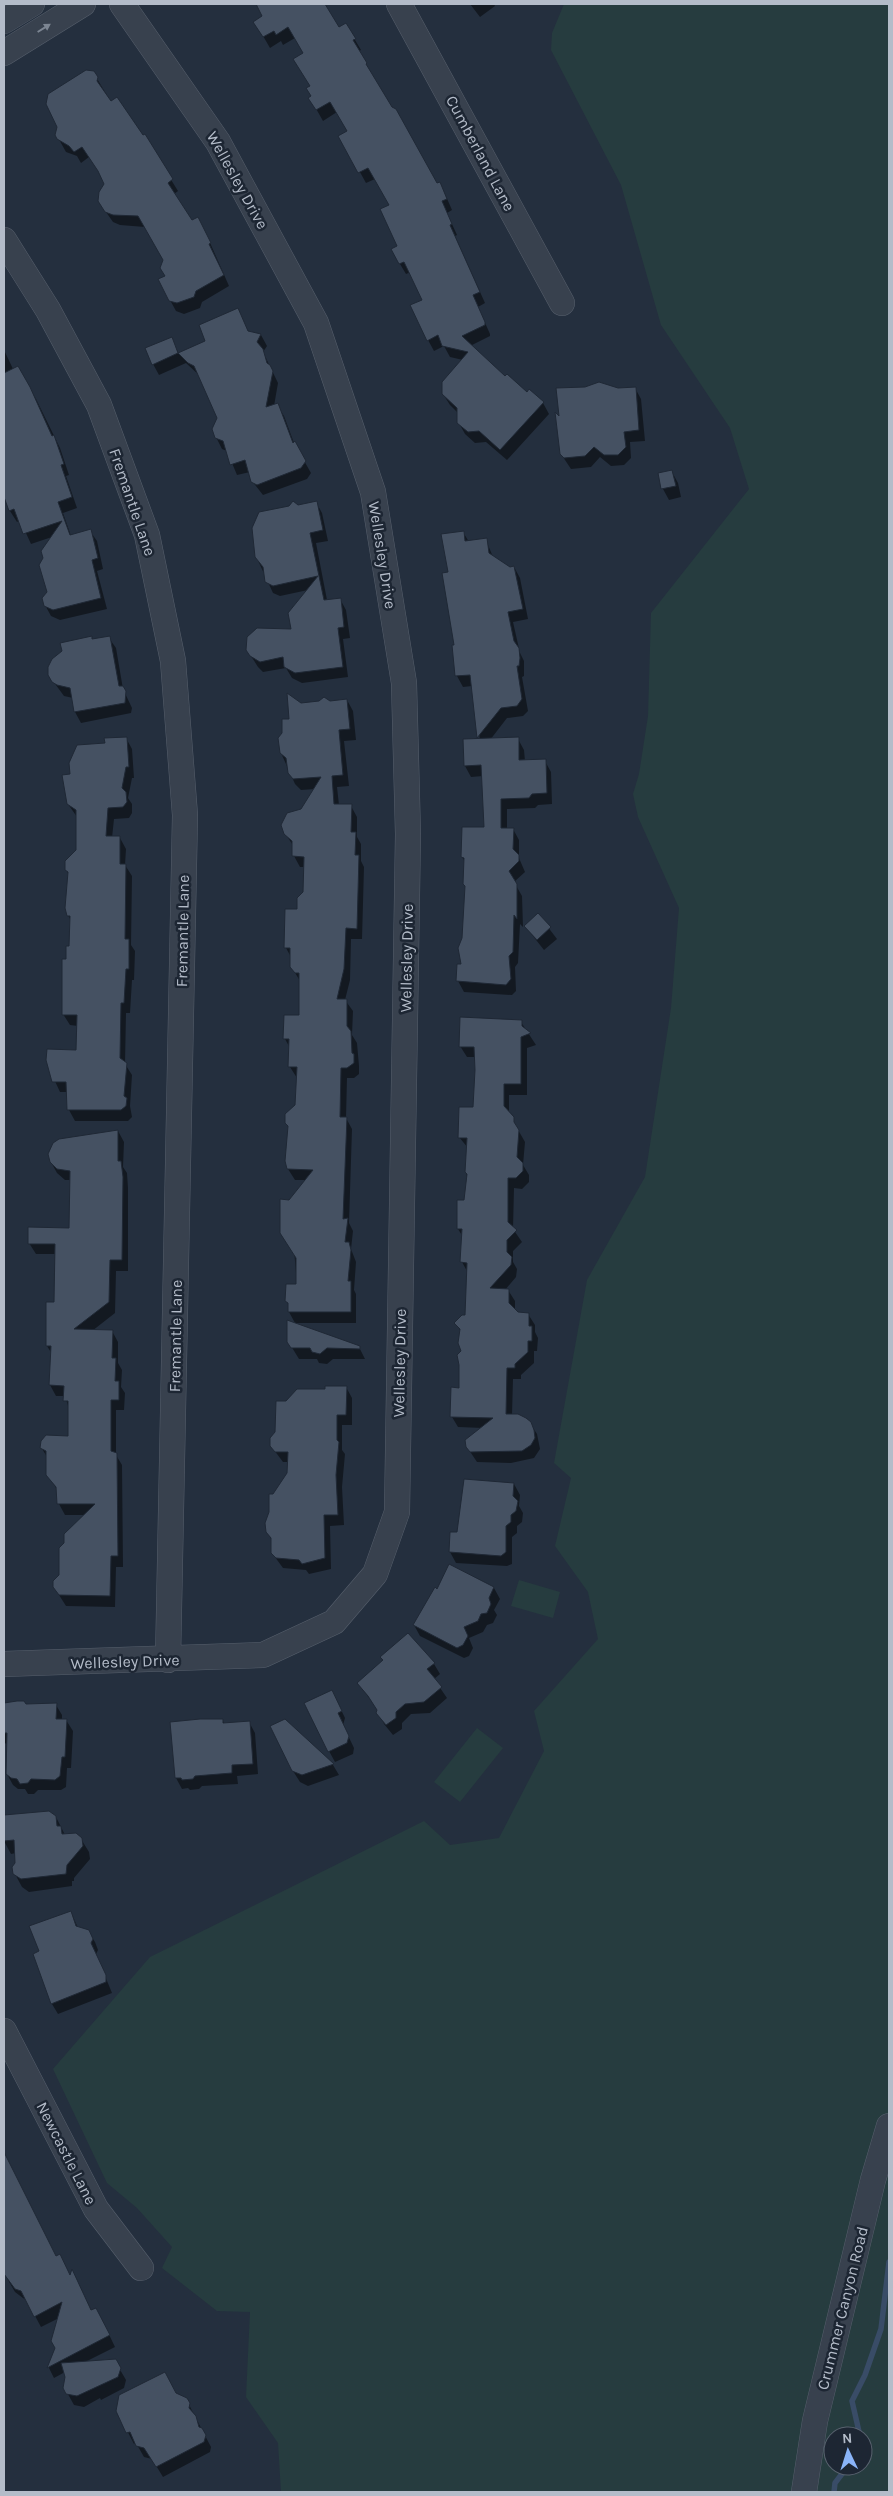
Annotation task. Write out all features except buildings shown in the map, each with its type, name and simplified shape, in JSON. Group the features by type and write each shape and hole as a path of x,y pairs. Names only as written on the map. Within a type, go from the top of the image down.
{"street":[{"path":"4,21 32,4"},
{"path":"4,53 83,4"},
{"name":"Wellesley Drive","path":"4,1664 168,1660 263,1655 334,1622 375,1574 397,1512 408,834 404,683 373,492 316,323 218,142 122,4"},
{"name":"Cumberland Lane","path":"400,4 562,303"},
{"name":"Fremantle Lane","path":"4,240 48,310 99,405 148,535 173,661 185,815 168,1660"},
{"name":"Newcastle Lane","path":"4,2031 96,2210 141,2268"},
{"name":"Crummer Canyon Road","path":"804,2492 815,2421 873,2180 889,2126"}],"green space":[{"path":"564,4 889,4 889,2492 281,2492 278,2443 246,2397 250,2312 217,2311 162,2268 172,2247 137,2208 107,2183 53,2069 150,1957 424,1821 450,1845 499,1838 544,1751 534,1711 598,1639 588,1592 555,1546 571,1478 554,1463 587,1280 645,1177 671,1008 679,908 638,817 633,794 639,774 648,716 651,613 749,489 730,428 661,325 621,185 551,50 552,33"},
{"path":"519,1580 560,1592 553,1618 511,1606"},
{"path":"477,1728 503,1748 460,1802 434,1782"}],"waterway":[{"path":"858,2426 852,2401 865,2375 881,2329 889,2262"},
{"path":"834,2492 835,2483 840,2476"}]}
